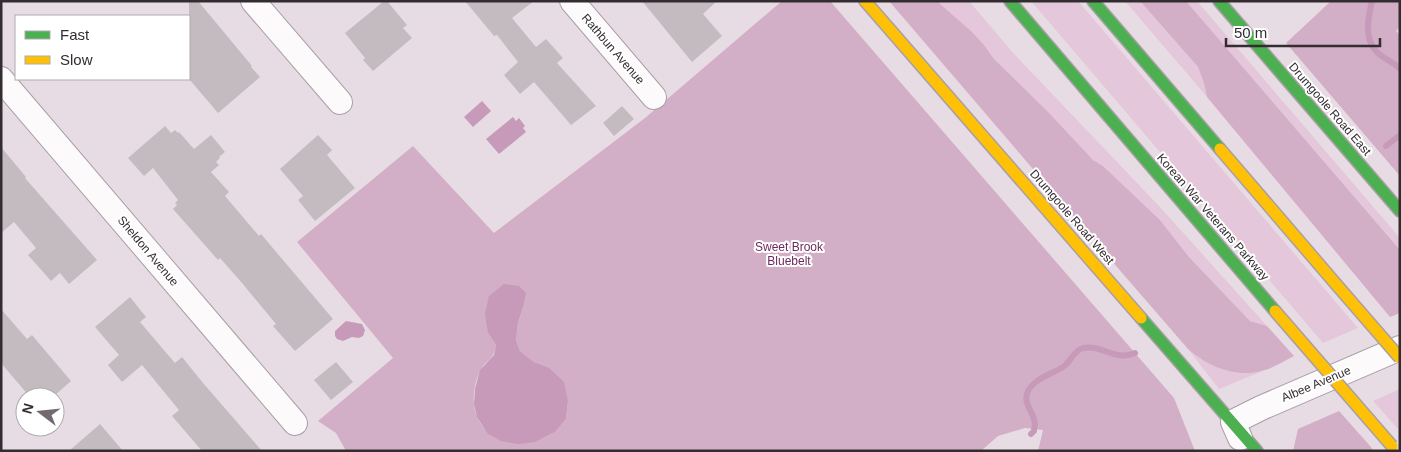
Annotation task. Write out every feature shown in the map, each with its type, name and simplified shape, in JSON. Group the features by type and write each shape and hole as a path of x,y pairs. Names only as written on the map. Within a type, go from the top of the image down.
{"main road":[{"name":"Drumgoole Road West","path":"865,1 1257,451"},
{"name":"Korean War Veterans Parkway","path":"1010,1 1394,449"},
{"path":"1094,1 1400,358"},
{"name":"Drumgoole Road East","path":"1219,1 1400,211"}],"street":[{"path":"253,1 340,102"},
{"name":"Rathbun Avenue","path":"572,1 654,96"},
{"name":"Sheldon Avenue","path":"1,80 295,423"},
{"name":"Albee Avenue","path":"1233,422 1400,348"},
{"path":"1233,422 1245,451"}],"shaded area":[{"path":"937,1 969,1 1014,54 1159,206 1267,326 1250,321 1189,257 1160,220 1103,166 1093,160 994,59 974,35"},
{"path":"1031,1 1078,1 1358,328 1323,343"},
{"path":"1125,1 1140,1 1198,67 1207,97"},
{"path":"1186,1 1197,1 1400,238 1400,250"},
{"path":"482,101 491,111 473,127 464,117"},
{"path":"513,117 516,121 519,118 525,126 523,128 526,132 499,154 486,139"},
{"path":"504,284 519,286 526,293 518,323 516,340 520,351 534,362 548,367 564,382 568,401 566,419 556,431 535,442 518,444 501,441 487,433 477,417 474,404 475,389 480,370 494,355 496,345 488,333 485,314 489,296"},
{"path":"346,321 362,324 365,330 363,336 359,338 352,337 343,341 337,339 335,331"},
{"path":"1188,349 1205,362 1224,369 1243,372 1265,370 1219,389"},
{"path":"1400,389 1400,431 1373,401"}],"green space":[{"name":"Sweet Brook Bluebelt","path":"782,1 830,1 1174,398 1195,451 1038,451 1043,430 1025,428 998,436 981,451 346,451 336,433 318,421 393,358 297,242 413,146 494,233 645,118","holes":["523,307 518,323 516,340 520,351 534,362 548,367 568,401 566,419 556,431 487,433 475,411 474,394 478,376 482,367 493,355 496,345 488,333"]},
{"path":"889,1 937,1 971,31 994,59 1093,160 1103,166 1160,220 1189,257 1250,321 1267,326 1294,356 1269,369 1244,373 1224,370 1214,366 1188,349"},
{"path":"1140,1 1186,1 1400,250 1400,313 1390,317 1207,97 1198,67"},
{"path":"1331,1 1400,1 1400,27 1396,31 1400,35 1400,176 1286,43"},
{"path":"1339,411 1373,451 1293,451 1298,429"}],"building":[{"path":"189,1 198,1 260,77 218,113 190,80"},
{"path":"384,1 387,1 407,25 403,28 412,38 373,71 363,60 365,58 345,33"},
{"path":"465,1 534,1 512,18 536,47 546,39 563,58 557,63 596,106 571,125 534,82 520,94 504,75 518,62 497,35 494,36"},
{"path":"642,1 717,1 703,14 722,36 692,62"},
{"path":"622,106 634,119 614,136 603,123"},
{"path":"165,126 171,133 175,130 179,132 194,149 211,135 225,152 216,162 219,165 211,172 229,192 225,196 259,236 261,234 333,319 295,351 273,326 276,324 242,283 220,258 218,260 173,209 177,205 175,203 178,200 153,168 144,176 128,158"},
{"path":"318,135 332,150 327,155 355,188 315,221 298,200 303,196 280,169"},
{"path":"1,147 25,178 97,260 69,284 60,273 51,281 28,255 36,248 14,222 1,233"},
{"path":"130,297 146,317 140,322 175,363 182,357 262,451 202,451 172,416 179,410 142,365 122,382 108,365 119,355 95,327"},
{"path":"1,309 27,339 32,335 71,381 64,387 21,387 1,363"},
{"path":"336,362 353,382 331,400 314,380"},
{"path":"100,424 123,451 69,451"}],"waterway":[{"path":"1372,1 1368,25 1369,39 1377,52 1400,69"},
{"path":"1386,146 1400,135"},
{"path":"1031,434 1034,431 1035,424 1026,400 1028,391 1035,383 1063,367 1083,348 1096,348 1121,355 1135,353"}],"traffic: fast":[{"path":"1010,1 1275,311"},
{"path":"1093,1 1220,149"},
{"path":"1219,1 1400,211"},
{"path":"1141,318 1257,451"}],"traffic: slow":[{"path":"865,1 1141,318"},
{"path":"1220,149 1335,283"},
{"path":"1335,283 1400,358"},
{"path":"1275,311 1392,446"}]}
